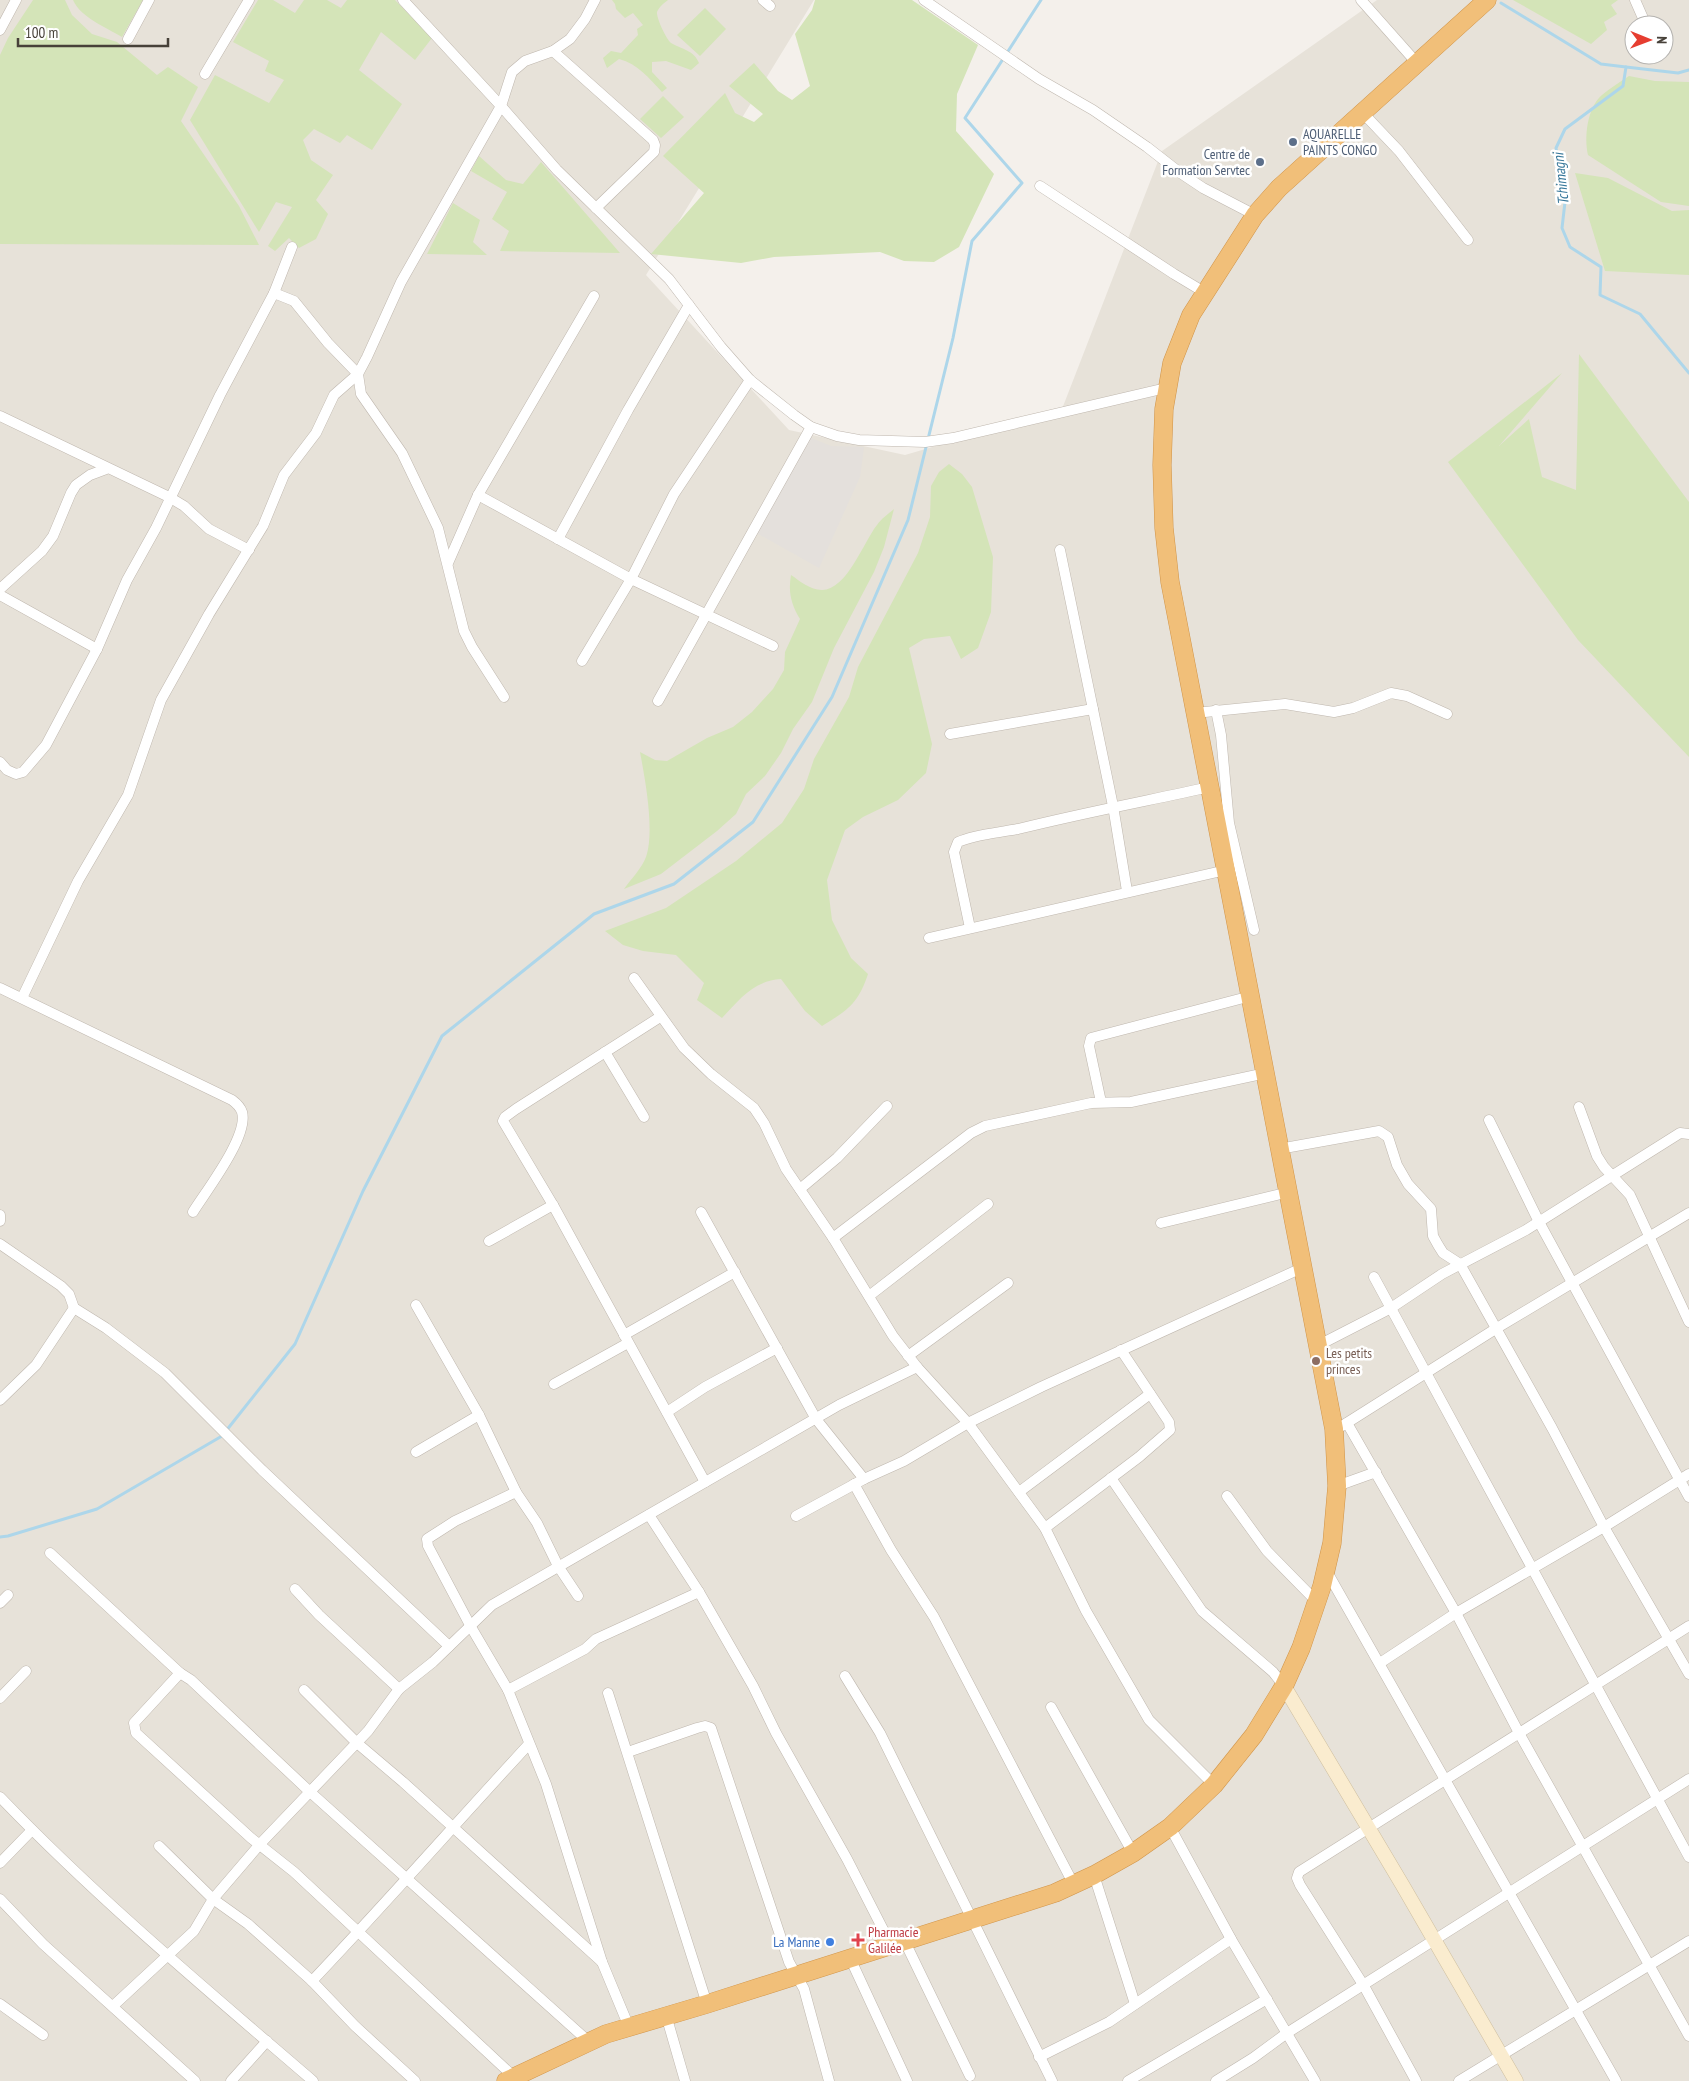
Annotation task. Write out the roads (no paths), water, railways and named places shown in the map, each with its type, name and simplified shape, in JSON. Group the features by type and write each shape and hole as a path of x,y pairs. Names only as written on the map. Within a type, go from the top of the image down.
{"highway":[{"path":"510,2079 588,2042 629,2026 707,2004 898,1944 1074,1885 1094,1875 1133,1853 1170,1827 1214,1785 1254,1735 1284,1686 1317,1602 1332,1543 1341,1426 1319,1345 1279,1149 1266,1073 1170,582 1164,528 1162,427 1166,388 1179,343 1204,292 1255,215 1286,182 1416,62 1487,0"}],"street":[{"path":"0,30 16,0"},
{"path":"128,39 150,0"},
{"path":"205,74 248,0"},
{"path":"403,0 557,170 669,279 750,380 811,427 837,436 859,440 925,442 953,438 1166,388"},
{"path":"22,998 78,882 128,795 161,700 209,614 263,526 284,475 298,454 316,433 334,395 358,374 401,282 501,106 512,72 518,65 553,50 570,38 585,19 594,0"},
{"path":"924,0 1040,79 1093,110 1147,147 1178,172 1203,188 1255,215"},
{"path":"1361,0 1416,62"},
{"path":"1635,0 1642,15"},
{"path":"553,50 653,140 655,145 654,152 596,208"},
{"path":"1362,112 1399,151 1468,240"},
{"path":"1040,186 1204,292"},
{"path":"0,762 7,770 16,774 23,772 46,746 97,649 127,580 156,528 169,497 274,293 292,247"},
{"path":"274,293 294,301 328,343 358,374 361,394 402,452 438,528 464,631 504,697"},
{"path":"448,563 478,494 594,296"},
{"path":"558,539 628,410 689,305"},
{"path":"582,661 631,579 674,494 750,380"},
{"path":"0,416 106,469 169,497 184,506 210,529 249,550"},
{"path":"658,701 811,427"},
{"path":"0,589 23,570 48,544 76,485 90,475 106,469"},
{"path":"478,494 631,579 773,646"},
{"path":"1060,550 1113,806 1127,891"},
{"path":"0,595 97,649"},
{"path":"1195,713 1285,704 1334,712 1354,708 1391,693 1407,696 1447,714"},
{"path":"950,734 1093,708"},
{"path":"1216,710 1221,735 1229,822 1254,930"},
{"path":"970,928 954,852 958,842 966,838 1000,833 1113,806 1210,787"},
{"path":"929,938 1127,891 1226,870"},
{"path":"634,978 660,1017 684,1048 711,1074 754,1108 764,1123 786,1169 833,1238 908,1356 968,1423 1045,1528 1086,1611 1149,1720 1214,1785"},
{"path":"0,988 232,1100 239,1106 243,1119 234,1147 192,1212"},
{"path":"1102,1102 1089,1046 1091,1038 1251,996"},
{"path":"660,1017 516,1109 505,1117 503,1121 553,1205 705,1482"},
{"path":"605,1052 644,1117"},
{"path":"833,1238 971,1133 994,1124 1102,1102 1122,1104 1266,1073"},
{"path":"800,1189 837,1158 887,1106"},
{"path":"1579,1107 1597,1156 1604,1167 1615,1176 1630,1195 1689,1322"},
{"path":"1489,1120 1539,1222 1689,1497"},
{"path":"1279,1149 1376,1131 1384,1133 1402,1175 1431,1209 1433,1236 1438,1245 1443,1253 1460,1264 1604,1527 1689,1674"},
{"path":"1319,1345 1391,1308 1460,1264 1539,1222 1615,1176 1680,1133 1689,1134"},
{"path":"1160,1223 1289,1192"},
{"path":"869,1296 988,1204"},
{"path":"489,1241 553,1205"},
{"path":"700,1212 816,1419 864,1479"},
{"path":"1689,1213 1496,1328 1341,1426 1376,1472 1456,1613 1519,1733 1689,2036"},
{"path":"0,1215 0,1221"},
{"path":"0,1244 61,1286 69,1294 74,1308 106,1328 165,1373 262,1470 449,1646"},
{"path":"796,1516 854,1484 904,1461 968,1423 1121,1350 1304,1267"},
{"path":"554,1384 735,1272"},
{"path":"1374,1277 1656,1800 1689,1856"},
{"path":"908,1356 1008,1283"},
{"path":"416,1305 479,1415 516,1492 537,1523 558,1566 578,1596"},
{"path":"0,1400 36,1365 74,1308"},
{"path":"667,1412 705,1387 777,1348"},
{"path":"1045,1528 1170,1430 1169,1422 1121,1350"},
{"path":"113,2006 194,1931 214,1899 260,1844 357,1744 399,1689 471,1627 492,1606 558,1566 649,1516 816,1419 917,1367"},
{"path":"1019,1492 1150,1394"},
{"path":"416,1452 479,1415"},
{"path":"1337,1486 1376,1472"},
{"path":"1380,1662 1456,1613 1604,1527 1689,1474"},
{"path":"1110,1478 1202,1611 1273,1672 1284,1686 1516,2081"},
{"path":"854,1484 891,1550 934,1617 1074,1885"},
{"path":"516,1492 455,1521 427,1539 431,1553 508,1690 528,1744 546,1784 602,1962 629,2026"},
{"path":"1227,1496 1267,1551 1317,1602"},
{"path":"649,1516 698,1592 753,1686 776,1733 847,1859 898,1944 970,2076"},
{"path":"50,1553 180,1673 191,1680 309,1792 588,2042"},
{"path":"1326,1570 1380,1662 1444,1779 1616,2081"},
{"path":"295,1588 319,1615 399,1689"},
{"path":"508,1690 585,1649 596,1639 698,1592"},
{"path":"0,1603 8,1595"},
{"path":"1416,2081 1364,1986 1297,1878 1299,1872 1689,1626"},
{"path":"0,1698 26,1671"},
{"path":"180,1673 143,1711 134,1723 134,1729 260,1844 294,1872 510,2079"},
{"path":"845,1676 880,1733 1052,2081"},
{"path":"304,1690 357,1744 452,1826 602,1962"},
{"path":"608,1693 707,2004"},
{"path":"1051,1707 1133,1853"},
{"path":"628,1752 697,1728 705,1726 712,1728 761,1883 789,1962 804,1989 830,2081"},
{"path":"312,1981 407,1880 452,1826 528,1744"},
{"path":"1216,2081 1253,2058 1287,2033 1689,1779"},
{"path":"0,1797 32,1830 166,1956 313,2081"},
{"path":"1170,1827 1230,1939 1315,2081"},
{"path":"0,1863 32,1830"},
{"path":"159,1846 214,1899 248,1924 312,1981 356,2026 416,2081"},
{"path":"1094,1875 1135,2004"},
{"path":"0,1899 43,1944 196,2081"},
{"path":"1039,2057 1109,2022 1230,1939"},
{"path":"1459,2081 1577,2011 1689,1941"},
{"path":"850,1958 906,2081"},
{"path":"1128,2081 1267,1999"},
{"path":"0,2004 43,2035"},
{"path":"666,2015 685,2081"},
{"path":"231,2081 266,2041"}],"waterway":[{"path":"0,1537 97,1509 222,1436 295,1344 363,1191 442,1036 594,914 674,884 753,822 832,697 908,520 953,338 972,241 1022,183 965,118 1041,0"},
{"name":"Tchimagni","path":"1501,3 1601,64 1626,67 1623,86 1565,129 1556,148 1565,202 1562,228 1570,247 1601,267 1600,295 1640,314 1689,373"},
{"path":"1626,67 1678,73 1689,70"}],"place":[{"name":"AQUARELLE PAINTS CONGO","path":"1293,142"},
{"name":"Centre de Formation Servtec","path":"1260,162"},
{"name":"Les petits princes","path":"1316,1361"},
{"name":"Pharmacie Galilée","path":"858,1940"},
{"name":"La Manne","path":"830,1942"}]}
